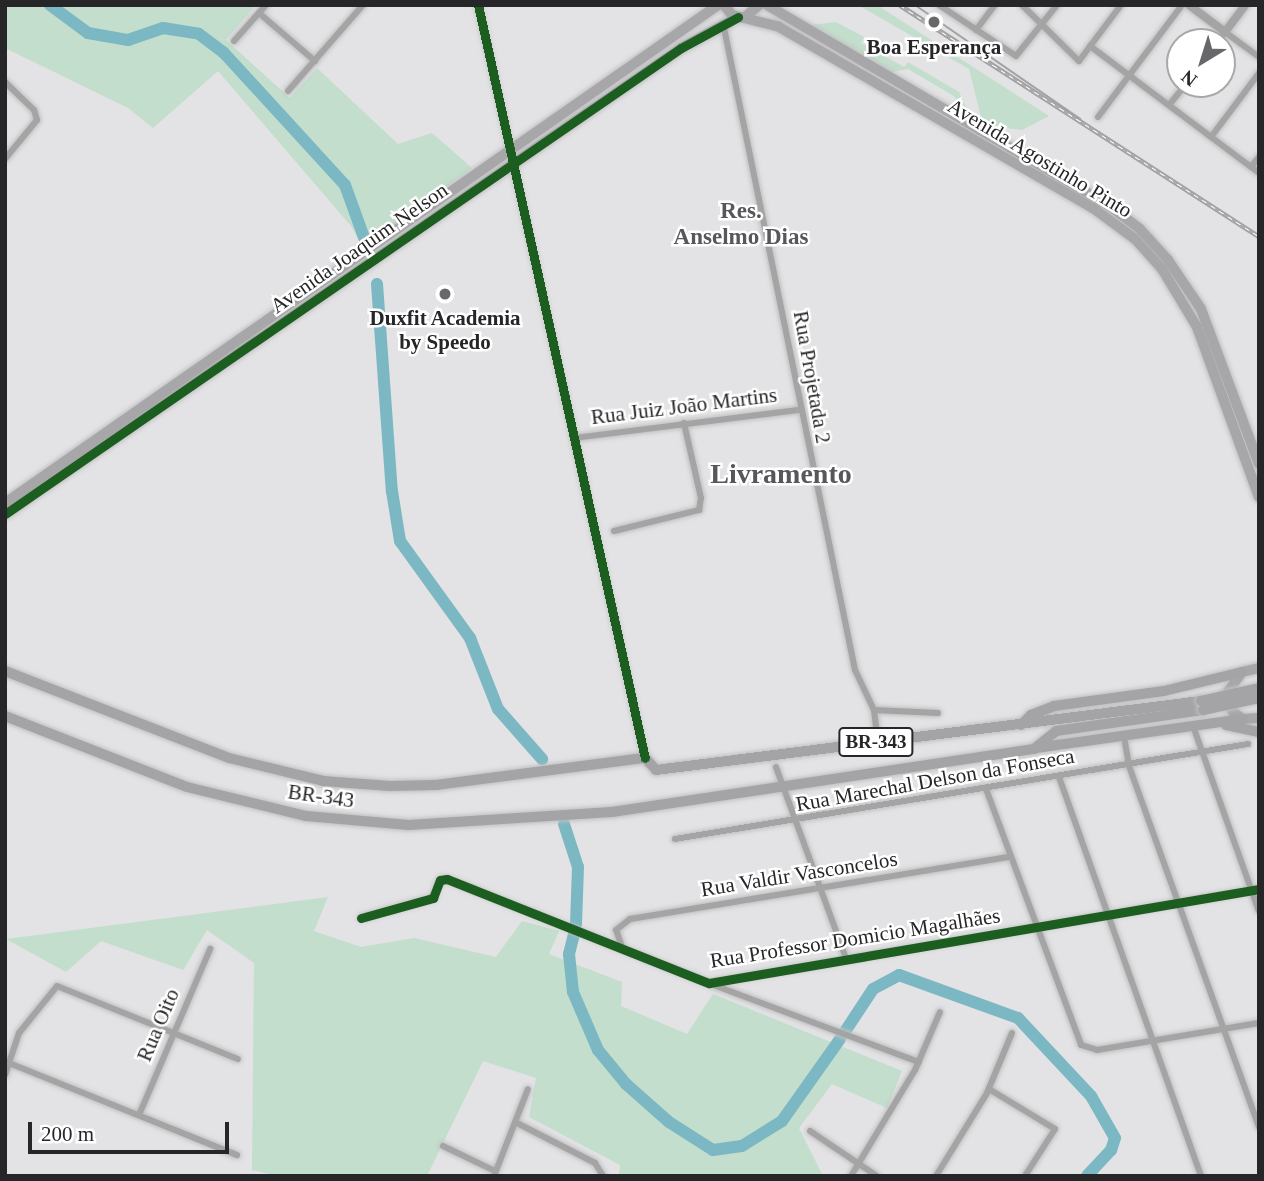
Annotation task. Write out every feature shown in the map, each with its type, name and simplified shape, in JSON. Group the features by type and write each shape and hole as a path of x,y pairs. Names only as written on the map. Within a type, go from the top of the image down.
{"highway":[{"name":"BR-343","path":"5,671 217,754 323,781 436,785 645,758 656,770 1021,725 1097,720 1259,698"},
{"path":"1021,725 1031,715 1055,706 1164,691 1242,672"},
{"name":"BR-343","path":"1202,706 1259,688"},
{"name":"BR-343","path":"5,716 187,787 306,816 409,825 569,816 1034,749 1056,732 1097,720"},
{"path":"1034,749 1243,719"},
{"path":"1194,725 1259,732"}],"main road":[{"name":"Avenida Joaquim Nelson","path":"5,513 512,158 721,5"},
{"path":"721,5 741,18 759,5"},
{"name":"Avenida Agostinho Pinto","path":"767,5 1111,207 1140,229 1168,260 1201,309 1259,464"},
{"name":"Avenida Joaquim Nelson","path":"512,158 723,23 741,18"},
{"name":"Avenida Agostinho Pinto","path":"741,18 779,27 1094,208 1135,239 1162,269 1197,327 1259,497"},
{"name":"Avenida Joaquim Nelson","path":"7,502 324,288"},
{"path":"5,513 13,505 7,502"},
{"path":"1259,668 1242,672 1226,695 1233,712 1243,719 1259,718"}],"street":[{"path":"234,41 265,5"},
{"path":"288,91 363,5"},
{"path":"478,5 645,758"},
{"path":"939,5 1013,55 1021,53 1057,5"},
{"path":"976,30 995,5"},
{"path":"1022,5 1079,61 1121,5"},
{"path":"1098,117 1182,5"},
{"path":"1189,5 1220,28"},
{"path":"1228,28 1245,5"},
{"path":"259,13 314,61"},
{"name":"Rua Projetada 2","path":"723,23 793,356 799,410 855,670 874,710 878,742"},
{"path":"1236,40 1259,57"},
{"path":"1090,46 1259,173"},
{"path":"1211,137 1259,73"},
{"path":"5,82 34,110 33,127 5,159"},
{"path":"1169,106 1175,98"},
{"path":"1251,167 1259,157"},
{"name":"Rua Juiz João Martins","path":"573,438 799,410"},
{"path":"614,531 699,510 701,498 684,424"},
{"path":"874,710 938,713"},
{"path":"1194,725 1201,754 1259,911"},
{"path":"1124,737 1129,766 1259,1127"},
{"name":"Rua Marechal Delson da Fonseca","path":"675,839 1129,766 1248,744"},
{"path":"776,767 846,958"},
{"path":"1059,777 1201,1176"},
{"path":"986,789 1076,1037 1091,1050 1259,1023"},
{"name":"Rua Valdir Vasconcelos","path":"622,947 616,930 622,921 1010,857"},
{"name":"Rua Professor Domicio Magalhães","path":"361,918 433,898 440,880 447,879 709,983 1259,889"},
{"name":"Rua Oito","path":"139,1115 210,949"},
{"path":"709,983 919,1062"},
{"path":"5,1075 19,1033 57,986 238,1059"},
{"path":"851,1176 919,1062 940,1012"},
{"path":"936,1176 989,1089 1012,1033"},
{"path":"9,1063 237,1155"},
{"path":"443,1146 495,1174 528,1089"},
{"path":"989,1089 1055,1129 1025,1176"},
{"path":"515,1122 591,1160 603,1174"},
{"path":"810,1131 877,1176"}],"green space":[{"path":"5,5 256,5 226,40 290,98 317,68 398,144 432,133 472,168 363,248 351,226 218,71 153,128 128,108 5,48"},
{"path":"858,5 877,5 1049,116 1022,130 983,125 969,69"},
{"path":"836,22 864,37 861,43 904,67 908,62 959,92 970,116 954,96 908,69 892,72 811,25"},
{"path":"328,897 314,931 361,947 414,938 496,957 522,921 559,931 549,954 622,982 621,1006 687,1034 713,994 902,1071 887,1108 832,1084 799,1128 823,1176 619,1176 620,1165 529,1117 536,1078 483,1061 427,1176 278,1176 252,1170 254,963 207,930 183,970 101,941 66,972 6,939"}],"waterway":[{"path":"50,5 88,33 128,40 163,28 199,34 224,53 345,185 366,243"},
{"path":"377,284 392,491 400,541 470,638 498,709 542,759"},
{"path":"564,824 578,867 576,924"},
{"path":"574,934 569,954 573,992 598,1050 626,1084 669,1122 713,1150 742,1146 782,1121 840,1039"},
{"path":"846,1030 873,989 899,975 1018,1018 1091,1096 1115,1138 1111,1150 1087,1176"}],"tram line":[{"path":"915,5 1080,119"}],"railway":[{"path":"900,5 1259,236"}],"cycle path":[{"path":"478,5 645,758"},
{"path":"5,514 681,48 738,17"},
{"path":"361,918 433,898 440,880 447,879 709,983 1259,889"}],"place":[{"name":"Boa Esperança","path":"934,22"},
{"name":"Duxfit Academia by Speedo","path":"445,294"}],"district":[{"name":"Res. Anselmo Dias","path":"741,224"},
{"name":"Livramento","path":"781,474"}]}
